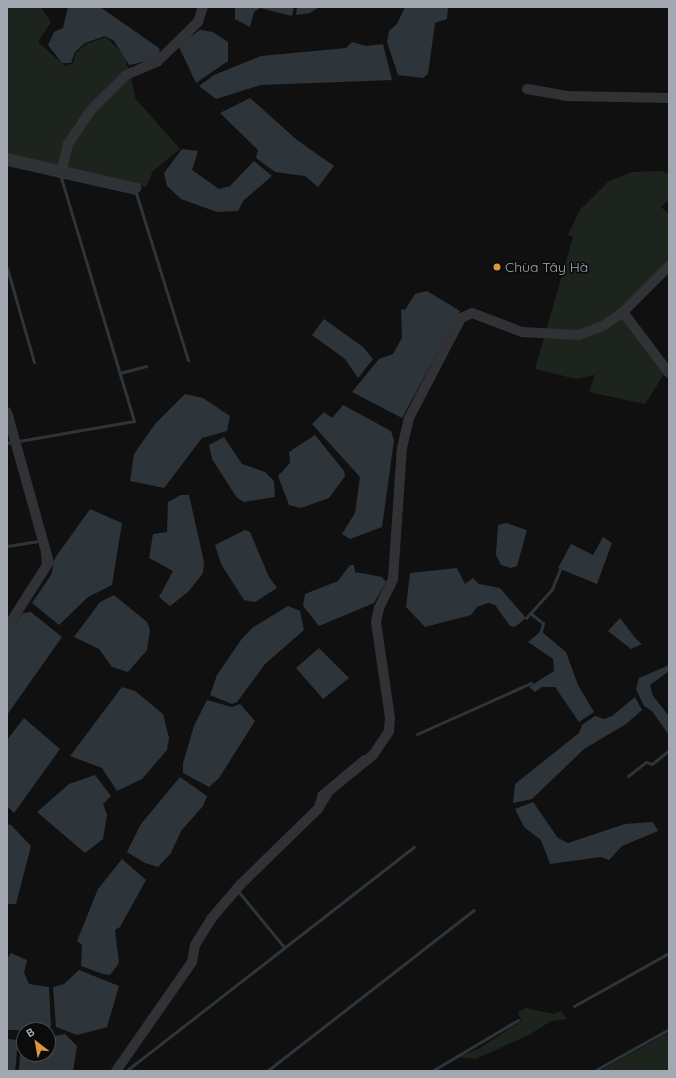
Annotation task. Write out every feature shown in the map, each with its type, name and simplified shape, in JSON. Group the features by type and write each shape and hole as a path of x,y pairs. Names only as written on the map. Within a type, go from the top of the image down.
{"street":[{"path":"62,170 68,144 90,111 126,75 157,62 198,22 203,7"},
{"path":"528,88 567,96 669,98"},
{"path":"7,158 137,188"},
{"path":"116,1071 192,962 195,945 211,920 240,885 318,809 329,791 372,755 389,730 390,718 376,622 379,608 393,579 402,448 409,418 461,318 472,313 522,332 565,337 592,332 623,312 669,266"},
{"path":"623,312 669,373"},
{"path":"7,412 49,562 7,628"}],"shaded area":[{"path":"7,7 41,7 51,22 38,42 65,66 73,63 76,53 86,44 106,37 123,54 129,71 88,111 61,167 7,156"},
{"path":"68,7 100,7 159,48 160,53 152,60 129,65 114,41 105,36 85,43 75,52 71,63 62,63 48,45 54,32 63,28"},
{"path":"235,7 294,7 292,16 260,8 254,12 250,27 235,19"},
{"path":"297,7 319,7 310,13 296,15"},
{"path":"405,7 448,7 447,19 435,23 428,74 423,78 398,75 387,42 389,31 397,24"},
{"path":"200,30 213,32 228,42 228,61 196,83 178,45"},
{"path":"352,42 366,46 383,44 392,80 261,85 216,99 199,86 214,75 261,56 346,48"},
{"path":"131,75 135,98 180,149 153,171 146,187 65,169 70,145 93,112"},
{"path":"250,98 297,140 334,166 318,187 305,176 275,172 256,158 258,150 220,113"},
{"path":"182,149 198,151 192,170 219,189 230,186 254,161 272,176 243,201 238,211 217,212 181,199 167,186 164,173"},
{"path":"662,171 669,174 669,200 661,207 669,214 669,263 624,308 664,374 645,404 589,392 595,375 576,379 535,369 573,237 568,235 580,210 609,181 632,172"},
{"path":"427,291 460,311 402,418 352,392 379,359 393,354 402,338 401,309 405,310 415,294"},
{"path":"324,319 363,347 373,359 358,378 345,359 312,335"},
{"path":"185,394 203,398 230,416 227,431 202,438 164,488 130,481 134,454 155,424"},
{"path":"343,405 391,431 394,440 382,527 350,539 342,534 355,513 360,477 312,424 324,412 332,418"},
{"path":"315,435 344,471 345,476 329,498 301,508 289,505 278,476 290,463 289,452"},
{"path":"224,437 242,464 265,472 274,481 275,497 244,502 237,498 212,459 209,445"},
{"path":"181,495 189,495 204,562 203,573 189,591 170,606 159,597 173,571 149,558 153,534 167,532 168,502"},
{"path":"90,509 122,523 112,585 88,597 59,625 32,603 51,575 55,558"},
{"path":"506,523 527,530 517,566 511,568 501,565 496,555 498,525"},
{"path":"245,530 250,532 269,577 277,588 255,602 244,600 221,564 215,545"},
{"path":"603,537 612,543 597,584 558,568 571,544 593,555"},
{"path":"350,565 354,565 355,572 382,577 386,582 374,603 319,626 303,606 305,594 338,581"},
{"path":"457,568 465,584 473,578 479,584 500,588 526,618 515,627 510,626 495,605 488,603 477,607 471,615 425,627 406,607 410,573"},
{"path":"114,595 147,622 150,630 147,650 128,672 112,667 99,649 74,637 100,602"},
{"path":"288,606 300,611 304,630 265,664 237,702 232,704 210,695 217,675 241,640 252,628"},
{"path":"31,612 62,637 7,715 7,635 23,613"},
{"path":"620,618 636,639 642,644 631,649 608,631"},
{"path":"541,631 566,652 578,685 594,712 579,722 555,687 542,687 535,692 529,687 554,671 553,659 528,642"},
{"path":"319,648 349,678 323,699 296,668"},
{"path":"669,665 669,671 650,685 653,696 669,716 669,748 668,734 652,711 644,706 636,689 639,678"},
{"path":"122,687 135,691 163,714 169,738 167,750 142,779 117,791 102,768 70,756"},
{"path":"635,697 642,710 626,724 584,749 532,799 513,803 515,784 579,733 582,725 595,716 604,719 612,716"},
{"path":"207,700 232,707 240,704 255,721 219,778 209,787 183,773 183,763 194,726"},
{"path":"24,718 60,749 14,813 7,806 7,740"},
{"path":"95,775 111,796 103,804 107,815 103,839 85,853 37,812 69,784"},
{"path":"180,777 207,796 203,806 181,831 171,853 158,867 145,863 127,852 141,824"},
{"path":"533,802 558,838 568,843 625,824 653,822 658,831 622,846 609,860 601,857 550,864 541,840 524,827 515,809"},
{"path":"10,824 31,846 16,904 7,904 7,826"},
{"path":"122,859 146,880 120,927 115,930 119,963 110,975 81,966 82,945 77,941 98,889"},
{"path":"11,953 27,960 24,973 29,984 49,987 51,1022 16,1022 16,1030 7,1030 7,959"},
{"path":"79,970 119,986 107,1027 77,1035 56,1027 53,987 64,984"},
{"path":"526,1008 554,1014 561,1011 567,1019 551,1021 529,1035 476,1059 457,1057 480,1048 521,1021 518,1012"},
{"path":"669,1032 669,1071 600,1071"},
{"path":"65,1034 77,1046 73,1071 19,1071 20,1062 56,1062 56,1036"},
{"path":"7,1039 16,1040 15,1071 7,1071"}],"waterway":[{"path":"7,164 136,193 188,360"},
{"path":"7,443 134,421 60,175"},
{"path":"7,268 34,362"},
{"path":"120,373 146,366"},
{"path":"7,546 39,541"},
{"path":"42,553 43,565"},
{"path":"526,618 552,589 560,569"},
{"path":"530,613 543,623 541,631"},
{"path":"417,734 531,683"},
{"path":"628,776 646,762 652,764 669,750"},
{"path":"316,803 319,793 363,756"},
{"path":"126,1071 414,847"},
{"path":"238,891 284,947"},
{"path":"267,1071 474,910"},
{"path":"574,1006 669,953"},
{"path":"432,1071 518,1020"},
{"path":"594,1071 669,1029"}],"place":[{"name":"Chùa Tây Hà","path":"497,267"}]}
